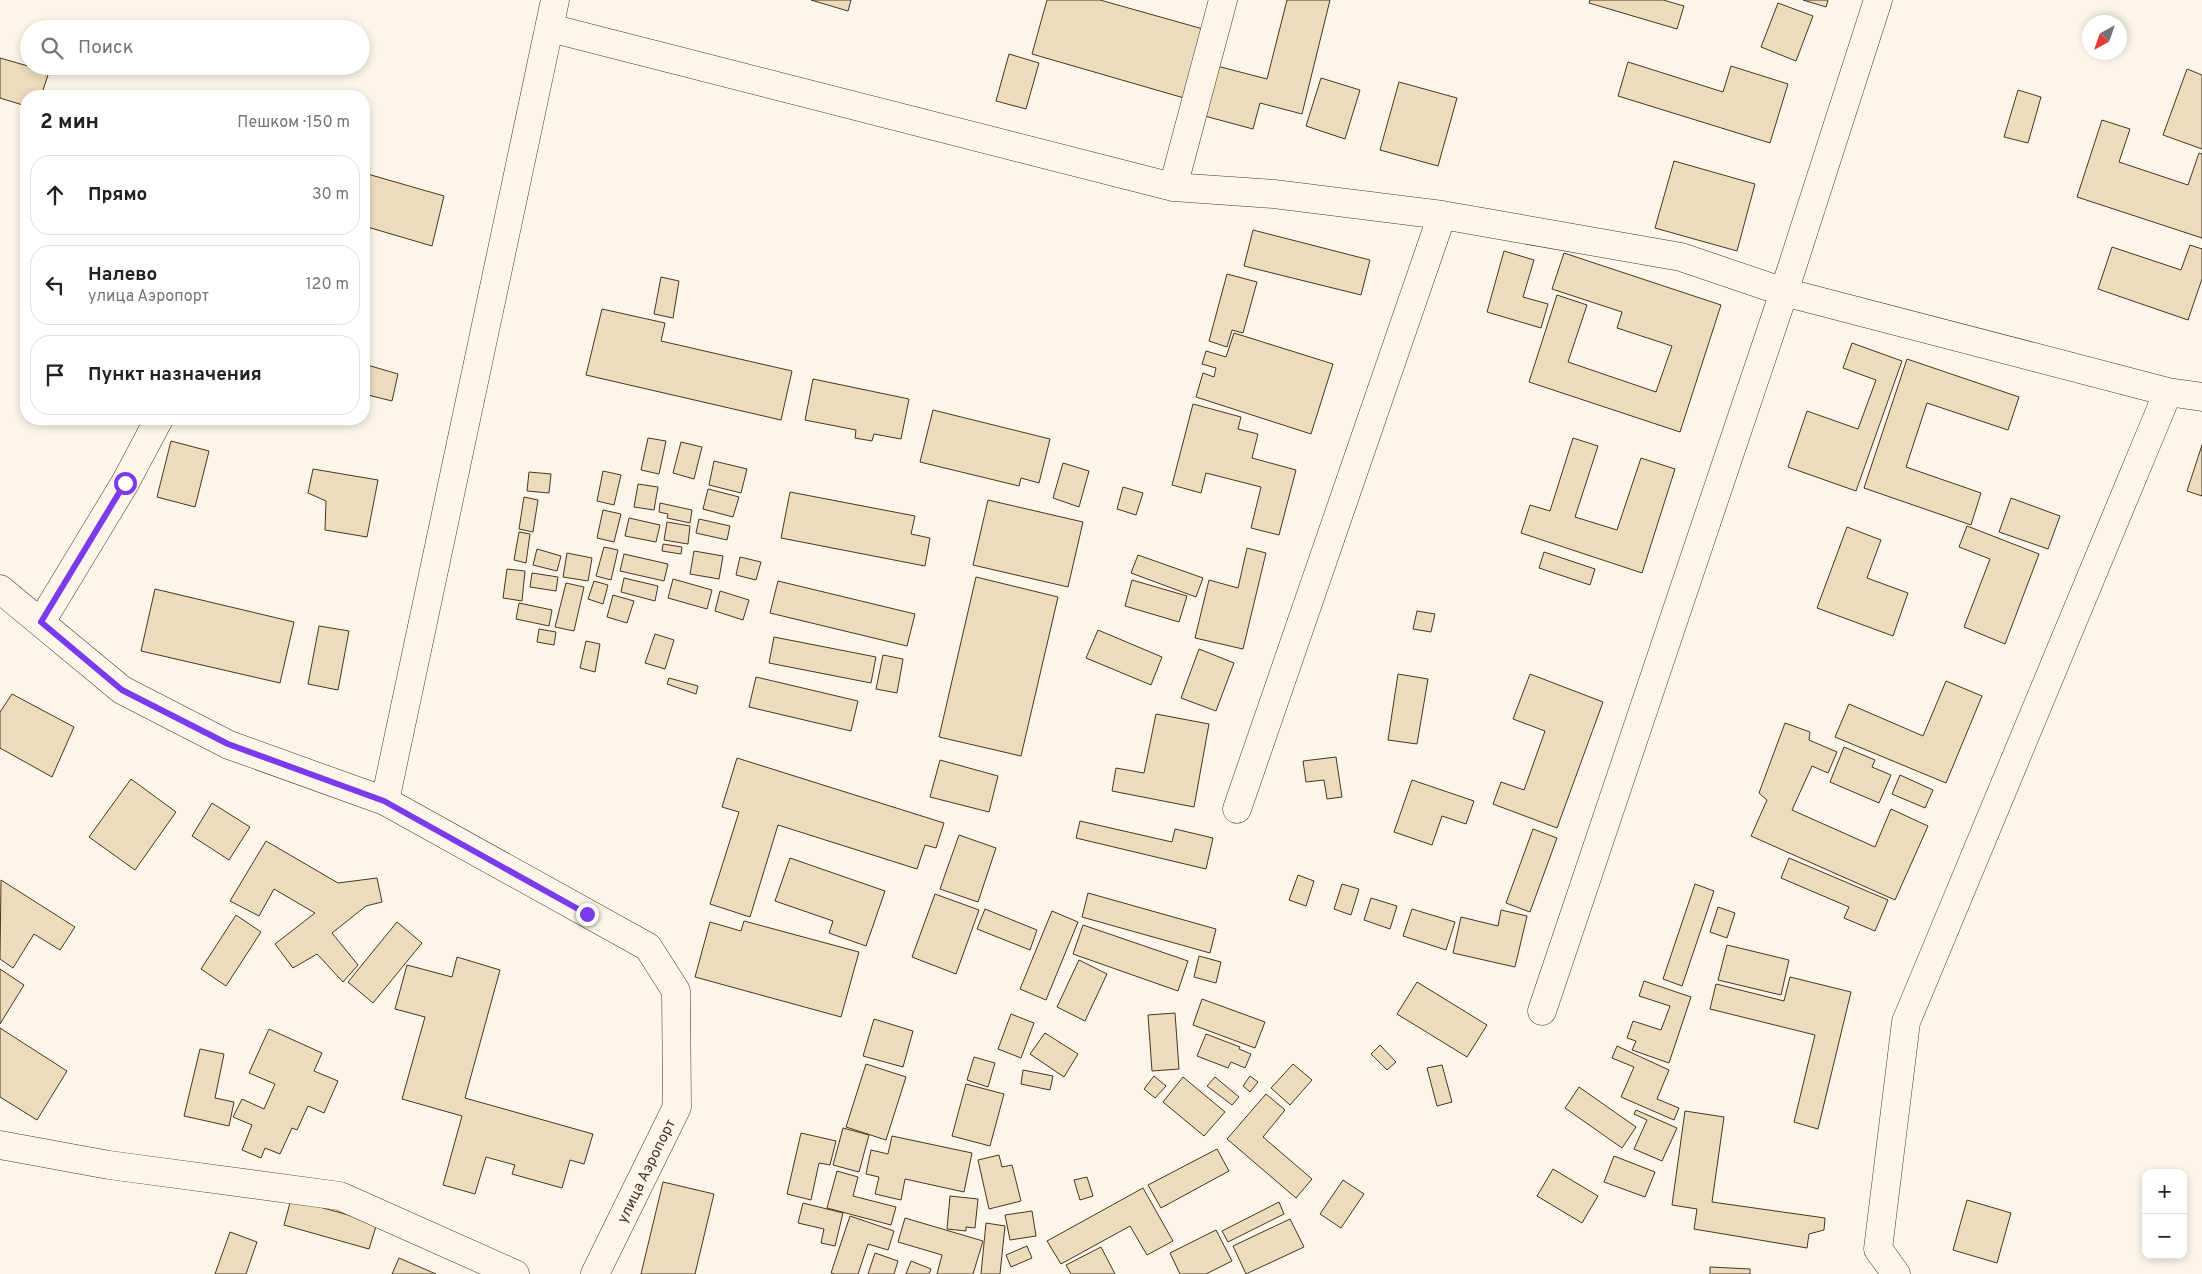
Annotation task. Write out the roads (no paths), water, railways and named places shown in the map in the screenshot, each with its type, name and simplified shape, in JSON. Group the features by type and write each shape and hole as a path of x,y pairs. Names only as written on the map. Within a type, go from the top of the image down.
{"street":[{"path":"384,801 555,0"},
{"path":"1173,187 1223,0"},
{"path":"1542,1011 1784,292 1878,0"},
{"path":"550,28 1173,187 1274,194 1442,214 1681,258 1784,292 2168,392 2202,397"},
{"path":"1237,809 1442,214"},
{"path":"1896,1274 1878,1249 1906,1022 2168,392"},
{"path":"41,622 125,483 156,425"},
{"name":"улица Аэропорт","path":"0,589 122,690 228,744 384,801 648,946 676,991 677,1106 595,1274"},
{"path":"0,1145 109,1166 340,1196 514,1274"}]}
